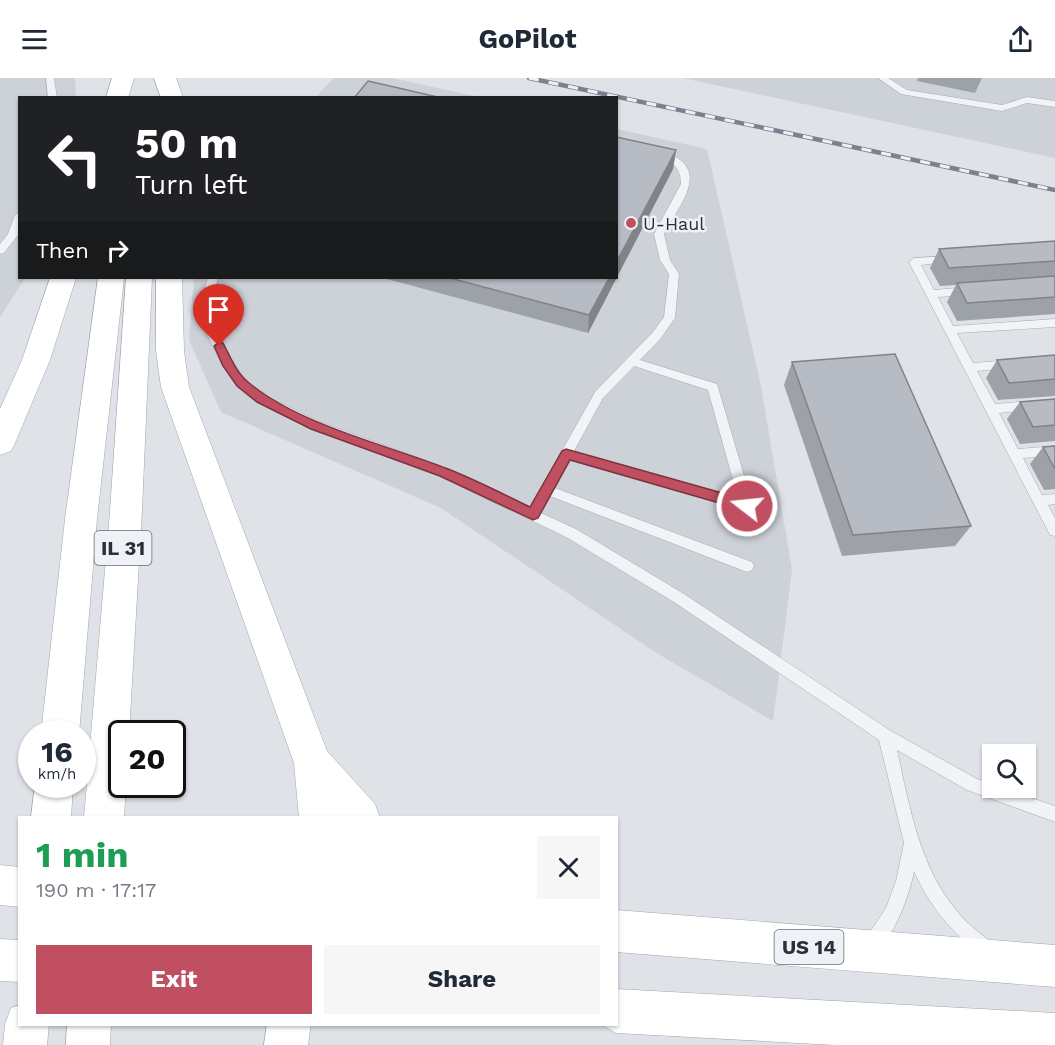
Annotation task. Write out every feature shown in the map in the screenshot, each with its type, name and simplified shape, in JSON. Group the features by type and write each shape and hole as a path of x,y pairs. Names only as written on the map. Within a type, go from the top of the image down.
{"main road":[{"path":"118,96 123,78"},
{"path":"129,78 130,96"},
{"path":"152,96 154,78"},
{"path":"165,78 171,96"},
{"path":"0,443 36,360 63,279"},
{"name":"IL 31","path":"61,720 81,519 111,279"},
{"name":"IL 31","path":"104,816 126,512 139,279"},
{"path":"169,279 170,351 175,387 313,763 319,816"},
{"path":"313,763 359,816"},
{"path":"51,816 53,798"},
{"path":"0,885 18,886"},
{"path":"618,912 709,939"},
{"name":"US 14","path":"618,931 1055,966"},
{"path":"0,960 18,962"},
{"path":"618,1011 1055,1035"},
{"path":"25,1045 27,1026"},
{"path":"88,1045 89,1026"},
{"path":"286,1045 289,1026"}],"lane":[{"path":"50,78 53,96"},
{"path":"882,78 904,92 1002,108 1027,100 1055,104"},
{"path":"533,515 600,394 657,335 669,318 674,274 665,260 658,234 686,184 687,175 684,168 674,160 646,151"},
{"path":"0,251 13,235 18,221"},
{"path":"961,258 914,262 1055,531"},
{"path":"213,279 205,304 211,330 227,363 241,383 262,399 316,426 445,473 571,533 679,598 886,736 973,784 1055,814"},
{"path":"931,294 987,290"},
{"path":"949,330 1055,323"},
{"path":"566,454 747,506 713,387 631,361"},
{"path":"969,367 1023,363"},
{"path":"991,409 1055,403"},
{"path":"1015,454 1055,451"},
{"path":"547,490 747,566"},
{"path":"1039,500 1055,499"},
{"path":"886,736 911,845 936,896 956,923 1001,963"},
{"path":"865,952 893,913 904,881 911,845"}],"shaded area":[{"path":"0,78 75,78 76,96 18,96 18,279 24,279 0,317"},
{"path":"334,78 392,78 474,96 317,96"},
{"path":"683,78 1055,78 1055,158"},
{"path":"618,129 707,149 761,386 792,570 773,721 655,652 441,508 221,412 189,340 194,279 618,279"}],"building":[{"path":"368,81 433,96 356,96"},
{"path":"618,137 676,150 618,259"},
{"path":"1055,241 1055,261 949,268 939,249"},
{"path":"1055,276 1055,297 967,303 957,283"},
{"path":"454,279 608,279 589,315"},
{"path":"895,354 971,526 853,535 792,362"},
{"path":"1055,355 1055,379 1009,383 997,360"},
{"path":"1055,399 1055,425 1033,427 1020,402"},
{"path":"1055,446 1055,469 1043,447"}],"railway":[{"path":"529,78 614,96"},
{"path":"618,97 1055,190"}],"place":[{"name":"U-Haul","path":"631,223"}],"route":[{"path":"219,346 227,363 241,383 262,399 316,426 445,473 533,515 566,454 747,506"}]}
